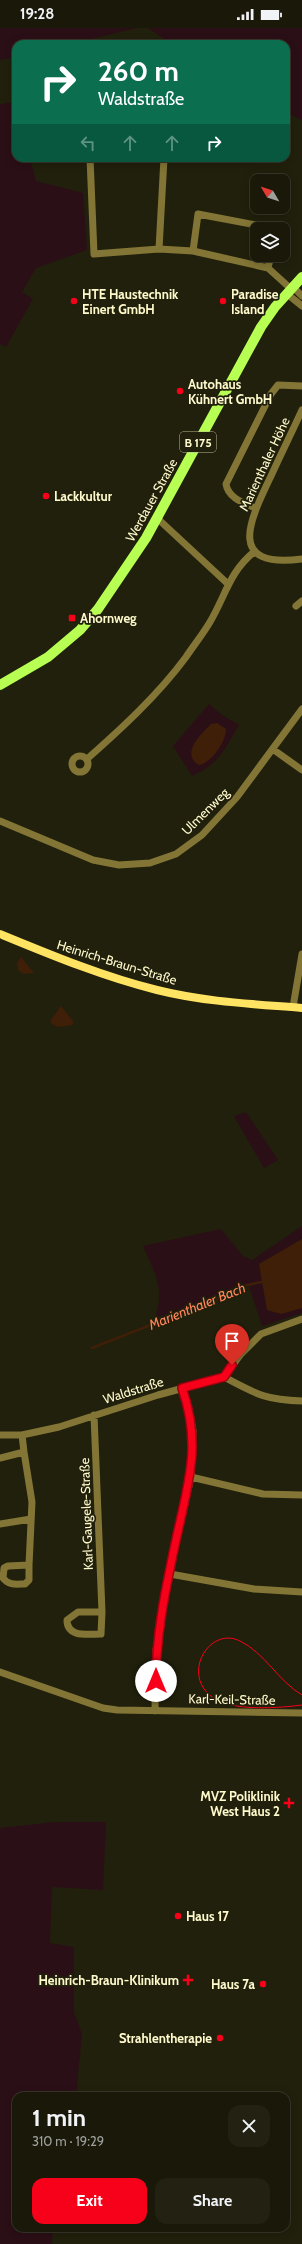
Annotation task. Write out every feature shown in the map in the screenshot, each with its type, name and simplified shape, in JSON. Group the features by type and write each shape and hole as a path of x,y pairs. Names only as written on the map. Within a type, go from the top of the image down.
{"main road":[{"name":"Werdauer Straße","path":"0,685 48,657 80,630 116,584 157,518 236,370 261,327 290,289 302,277"}],"street":[{"path":"90,162 94,254 159,249 193,251 268,268 290,289 302,306"},
{"path":"159,249 164,162"},
{"path":"193,251 198,214 250,224"},
{"path":"268,268 269,262"},
{"path":"290,289 302,296"},
{"path":"255,508 236,499 227,490 226,484 271,394 278,385 302,386"},
{"name":"Marienthaler Höhe","path":"254,551 248,532 255,508 302,410"},
{"path":"157,518 228,584"},
{"path":"86,759 125,726 155,694 185,658 210,621 228,584 241,562 254,551 274,562 302,559"},
{"path":"296,606 302,601"},
{"name":"Ulmenweg","path":"0,821 93,860 119,865 150,863 176,854 202,835 237,797 274,750 302,709"},
{"path":"274,750 302,770"},
{"name":"Heinrich-Braun-Straße","path":"0,934 93,970 157,990 264,1006 298,1008"},
{"path":"298,1008 302,954"},
{"path":"302,1319 261,1334 241,1354 224,1377 260,1396 274,1400 302,1401"},
{"name":"Waldstraße","path":"0,1435 22,1435 59,1427 182,1388 224,1377"},
{"path":"155,1711 156,1650 170,1574 191,1477 193,1431 189,1408 182,1388"},
{"name":"Karl-Gaugele-Straße","path":"94,1415 102,1612 101,1634 76,1634 70,1631 67,1620 71,1616 78,1612 102,1612"},
{"path":"22,1435 31,1485 29,1566"},
{"path":"0,1458 24,1452"},
{"path":"191,1477 263,1494 302,1496"},
{"path":"0,1524 31,1519"},
{"path":"170,1574 254,1589 302,1592"},
{"name":"Karl-Keil-Straße","path":"0,1672 103,1708 117,1710 302,1712"}],"shaded area":[{"path":"0,28 137,28 87,40 12,40 12,58 0,60"},
{"path":"148,28 302,28 302,120 290,115 290,40 166,40"},
{"path":"12,102 12,162 31,162 36,181 83,193 87,250 36,268 22,292 33,299 6,347 0,344 0,104"},
{"path":"209,704 222,715 239,725 225,749 215,761 192,776 173,746"},
{"path":"217,723 226,729 221,746 213,756 199,765 191,755 194,744 211,724"},
{"path":"21,957 34,973 24,974 18,970 17,963"},
{"path":"61,1006 73,1021 73,1025 58,1027 50,1021"},
{"path":"246,1112 278,1160 264,1168 234,1116"},
{"path":"302,1226 302,1313 262,1326 249,1286 155,1318 158,1308 159,1290 155,1273 143,1246 221,1229 243,1256 252,1260"},
{"path":"302,1239 302,1308 281,1314 267,1310 259,1264"},
{"path":"54,1822 106,1822 103,1890 52,1887 50,1943 74,1947 74,2013 82,2034 76,2092 12,2092 12,2232 53,2232 52,2244 0,2244 0,1828"}],"waterway":[{"name":"Marienthaler Bach","path":"92,1348 219,1298 247,1285 262,1282"}],"tram line":[{"path":"302,1695 293,1689 249,1646 240,1641 228,1638 217,1641 208,1647 202,1657 199,1668 200,1680 205,1691 217,1700 236,1706 259,1708 302,1705"}],"place":[{"name":"HTE Haustechnik Einert GmbH","path":"74,301"},
{"name":"Paradise Island","path":"223,301"},
{"name":"Autohaus Kühnert GmbH","path":"180,391"},
{"name":"Lackkultur","path":"46,496"},
{"name":"Ahornweg","path":"72,618"},
{"name":"MVZ Poliklinik West Haus 2","path":"289,1803"},
{"name":"Haus 17","path":"178,1916"},
{"name":"Heinrich-Braun-Klinikum","path":"188,1980"},
{"name":"Haus 7a","path":"263,1984"},
{"name":"Strahlentherapie","path":"220,2038"}],"route":[{"path":"156,1681 156,1650 165,1593 191,1477 193,1431 189,1408 182,1388 215,1378 224,1377 232,1365"}]}
